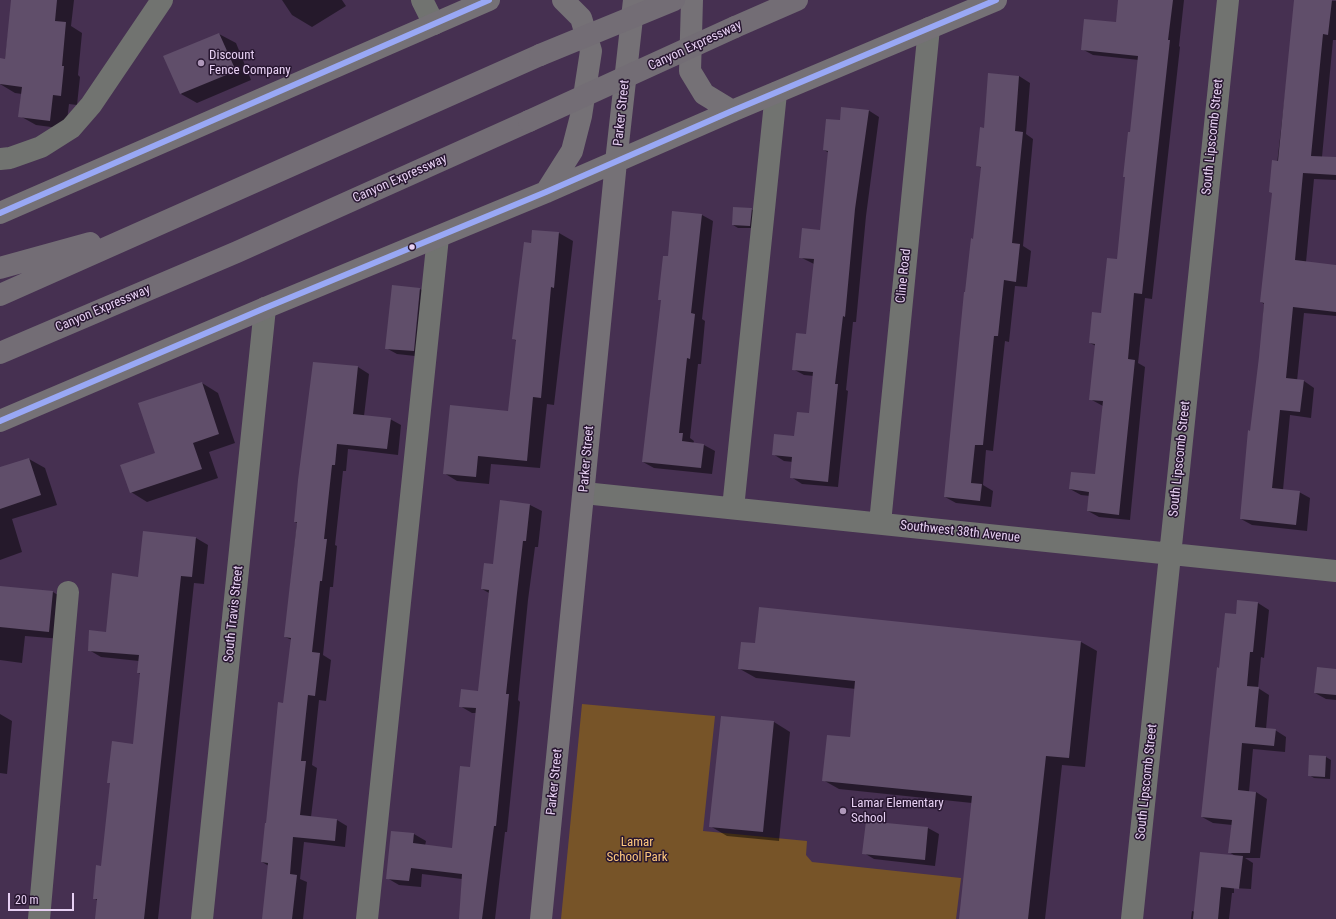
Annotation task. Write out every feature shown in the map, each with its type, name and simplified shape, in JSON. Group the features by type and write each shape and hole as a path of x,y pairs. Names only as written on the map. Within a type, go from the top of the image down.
{"highway":[{"path":"0,295 540,55 674,0"},
{"name":"Canyon Expressway","path":"0,353 237,252 529,122 797,0"},
{"path":"0,268 170,220"},
{"path":"0,363 122,301"}],"main road":[{"path":"0,213 489,0"},
{"path":"546,192 572,151 581,116 591,51 581,18 563,0"},
{"name":"Parker Street","path":"541,919 616,162 634,0"},
{"path":"692,0 690,71 704,94 732,111"},
{"path":"0,421 265,308 546,192 732,111 996,0"}],"street":[{"path":"0,159 10,158 41,147 71,128 91,105 162,0"},
{"path":"422,0 434,24"},
{"name":"South Lipscomb Street","path":"1132,919 1228,0"},
{"name":"Cline Road","path":"880,523 929,28"},
{"path":"733,508 776,93"},
{"path":"367,919 438,237"},
{"name":"South Travis Street","path":"202,919 265,308"},
{"name":"Southwest 38th Avenue","path":"584,493 1336,571"},
{"path":"39,919 68,592"}],"green space":[{"name":"Lamar School Park","path":"582,704 715,716 703,831 807,841 806,855 812,862 961,878 956,919 561,919"}],"building":[{"path":"11,0 57,0 55,21 66,22 61,96 53,95 50,121 18,117 22,87 0,84 0,58 5,59"},
{"path":"1118,0 1173,0 1168,40 1170,40 1142,294 1134,293 1128,359 1135,360 1119,515 1087,511 1089,492 1069,489 1071,472 1095,474 1103,401 1089,400 1095,344 1089,343 1092,312 1101,313 1107,258 1117,259 1125,177 1123,177 1128,132 1130,132 1138,56 1081,50 1084,19 1116,22"},
{"path":"1294,0 1332,0 1328,35 1323,34 1311,156 1336,157 1336,175 1303,173 1295,260 1336,265 1336,312 1293,307 1286,378 1304,380 1300,412 1280,410 1272,488 1300,491 1296,525 1240,519 1248,430 1250,431 1264,303 1260,302 1272,193 1269,192 1272,160 1278,161"},
{"path":"219,33 236,71 180,94 163,56"},
{"path":"988,73 1019,76 1015,131 1023,132 1012,243 1020,244 1016,282 1004,280 998,336 994,336 983,445 975,445 971,483 982,484 980,501 944,497 964,292 971,238 973,239 981,167 976,166 980,127 984,128"},
{"path":"841,107 869,110 855,209 845,317 843,316 835,384 838,384 828,482 790,478 792,457 772,455 774,434 794,436 797,412 809,413 813,372 792,370 796,333 806,334 814,259 799,258 802,228 820,230 828,151 823,150 826,119 840,120"},
{"path":"733,207 752,208 750,226 732,225"},
{"path":"672,211 702,214 691,313 695,314 690,359 687,358 679,433 683,433 682,441 704,444 701,468 642,462 661,300 658,300 663,256 668,256"},
{"path":"532,230 559,232 554,288 551,287 541,398 533,397 527,461 478,456 476,477 443,474 450,405 508,411 516,340 512,339 524,242 531,243"},
{"path":"392,285 420,288 414,351 385,349"},
{"path":"313,362 358,366 353,414 391,418 387,449 337,444 335,465 332,465 324,539 327,539 322,581 320,581 312,652 320,653 315,696 308,695 301,761 306,761 300,815 337,819 335,841 293,837 290,874 297,875 292,919 262,919 268,863 261,862 278,702 283,703 291,638 284,637 297,522 294,522 298,480"},
{"path":"202,382 219,434 193,443 202,469 130,493 120,465 155,453 138,403"},
{"path":"29,458 41,495 0,509 0,467"},
{"path":"500,500 530,504 526,541 523,541 506,694 509,694 496,826 494,826 482,919 459,919 462,874 411,868 409,881 386,879 391,831 414,833 413,843 452,848 460,766 470,767 476,708 459,707 461,689 478,691 489,590 481,589 484,563 493,564"},
{"path":"143,531 196,537 192,577 181,576 144,919 95,919 97,899 93,899 96,865 101,866 110,783 107,783 112,741 133,744 140,673 137,673 139,655 88,651 89,630 106,632 112,573 138,577"},
{"path":"0,586 53,591 49,632 0,627"},
{"path":"1237,600 1258,602 1253,652 1250,652 1247,686 1259,687 1255,727 1276,729 1274,746 1242,743 1238,790 1256,792 1250,853 1228,853 1232,820 1201,817 1217,667 1219,668 1225,613 1236,614"},
{"path":"759,607 1081,641 1069,758 1046,756 1028,919 959,919 972,796 822,781 827,735 850,737 855,681 738,669 741,642 755,643"},
{"path":"1317,667 1336,669 1336,695 1314,693"},
{"path":"721,716 774,721 763,832 709,827"},
{"path":"1309,755 1326,756 1325,777 1308,776"},
{"path":"866,821 928,827 925,860 862,854"},
{"path":"1200,852 1243,856 1239,889 1221,887 1218,919 1193,919"}],"transit line":[{"path":"0,213 489,0"},
{"path":"0,421 265,308 546,192 732,111 996,0"}],"place":[{"name":"Discount Fence Company","path":"201,63"},
{"name":"Lamar Elementary School","path":"843,811"}]}
